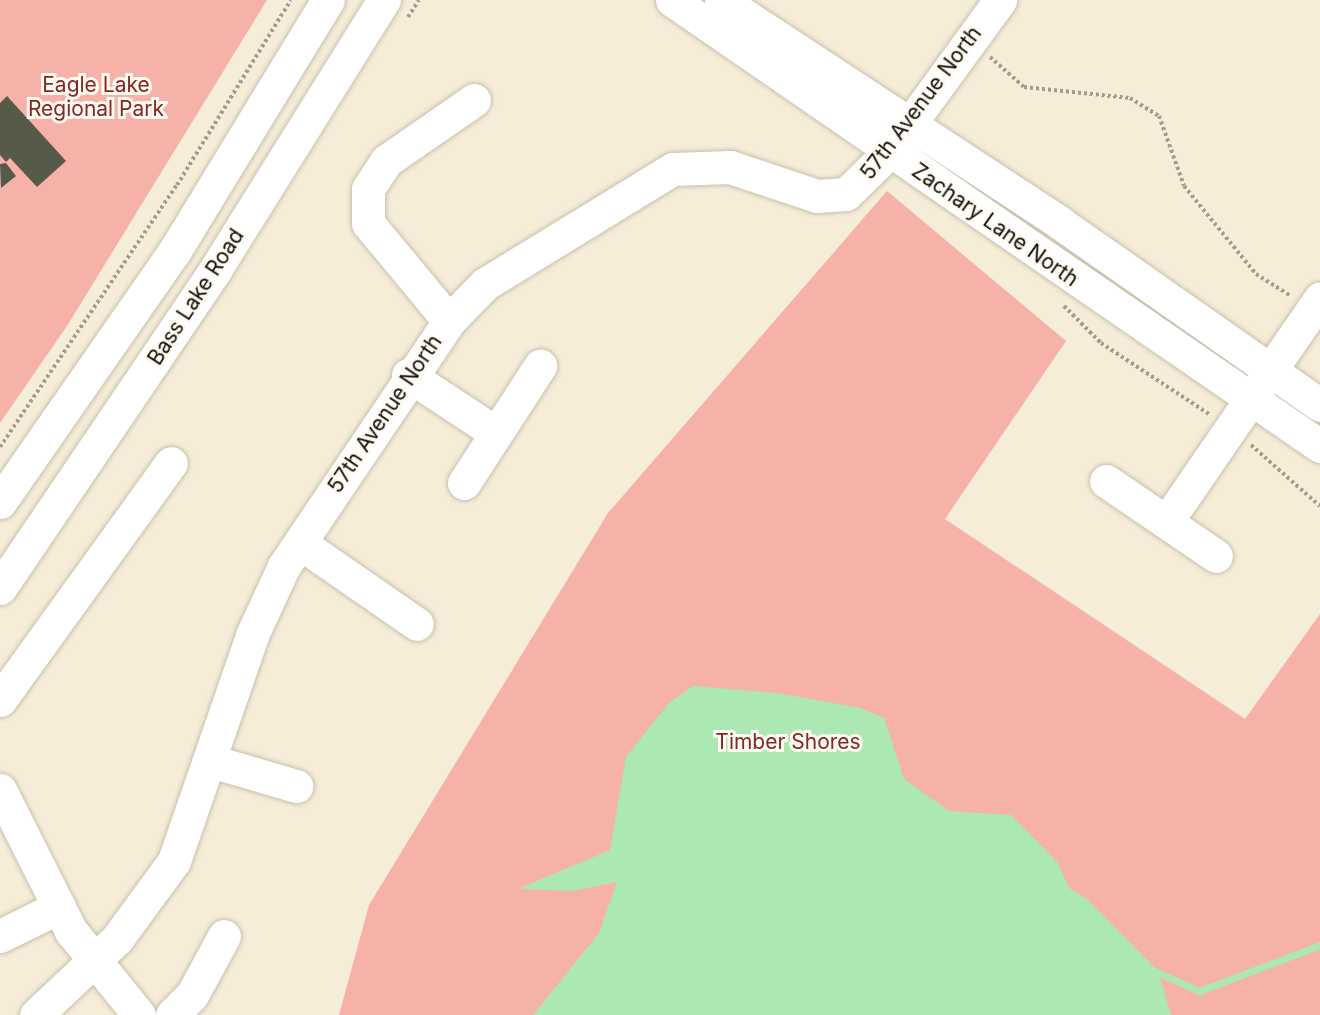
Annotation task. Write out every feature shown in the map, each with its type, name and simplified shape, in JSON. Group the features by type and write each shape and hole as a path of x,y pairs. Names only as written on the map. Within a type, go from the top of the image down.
{"street":[{"name":"Bass Lake Road","path":"0,502 174,252 328,0"},
{"name":"Bass Lake Road","path":"0,588 215,270 384,0"},
{"name":"Zachary Lane North","path":"672,0 1320,446"},
{"name":"Zachary Lane North","path":"721,0 1270,369 1320,405"},
{"name":"57th Avenue North","path":"36,1015 96,958 146,905 174,861 211,761 257,624 300,543 408,375 449,321 485,284 673,169 730,166 817,196 833,196 859,186 890,152 970,38 1000,0"},
{"path":"449,321 369,223 368,189 386,160 474,99"},
{"path":"1167,521 1252,401 1270,369 1316,303"},
{"path":"464,483 540,366"},
{"path":"408,375 496,433"},
{"path":"0,700 171,463"},
{"path":"1106,481 1216,556"},
{"path":"300,543 417,624"},
{"path":"211,761 296,786"},
{"path":"0,790 71,931 96,958 139,1015"},
{"path":"0,936 59,907"},
{"path":"171,1015 192,995 224,936"}],"path":[{"path":"0,447 177,185 291,0"},
{"path":"970,38 1024,87 1130,98 1159,116 1184,186 1256,274 1316,303"}],"green space":[{"name":"Eagle Lake Regional Park","path":"0,0 267,0 67,326 0,423"},
{"name":"Timber Shores","path":"887,191 1066,341 945,519 1245,719 1320,614 1320,1015 339,1015 369,905 608,513"}],"shaded area":[{"path":"693,686 777,693 861,708 884,718 904,779 949,811 1011,815 1058,863 1069,888 1087,899 1158,971 1171,1015 533,1015 599,933 617,882 572,891 518,889 610,850 626,757 669,703"}],"building":[{"path":"7,96 66,161 37,187 10,158 6,162 0,155 0,103"},
{"path":"6,163 16,176 1,188 0,164"}],"waterway":[{"path":"1150,969 1199,991 1320,945"}]}
